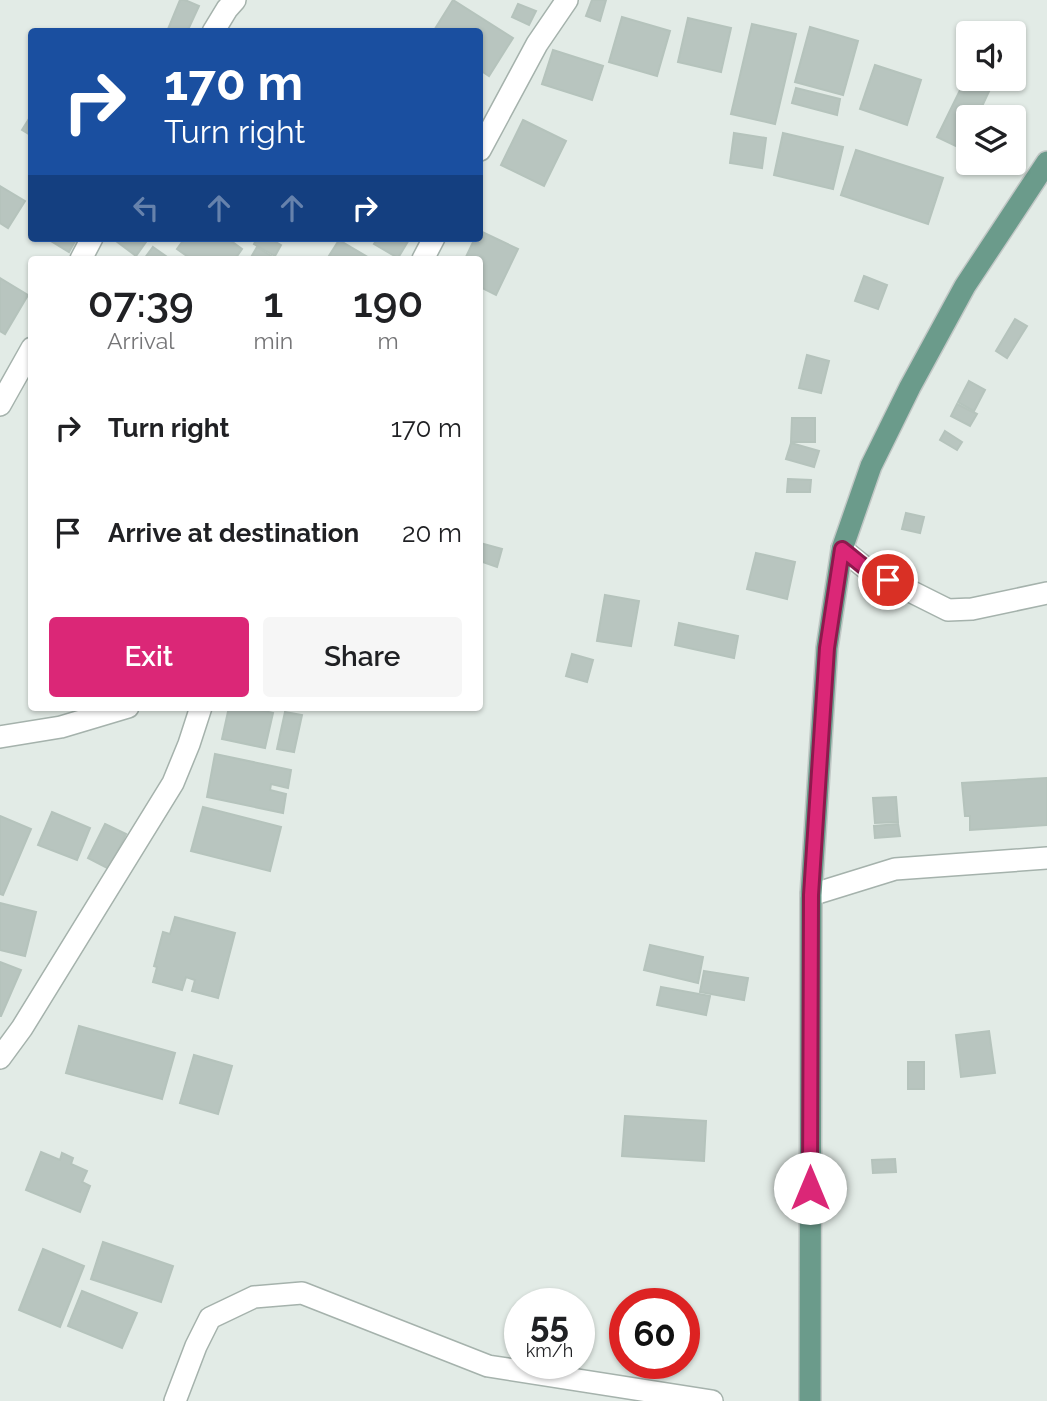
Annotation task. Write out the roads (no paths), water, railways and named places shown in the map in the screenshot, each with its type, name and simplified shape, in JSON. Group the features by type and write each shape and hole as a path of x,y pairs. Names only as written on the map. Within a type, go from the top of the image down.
{"main road":[{"path":"810,1401 811,895 827,648 842,549 871,466 910,387 965,286 1047,162"}],"street":[{"path":"217,28 235,0"},
{"path":"483,144 537,44 567,0"},
{"path":"0,405 28,355"},
{"path":"842,549 868,570 948,610 972,609 1047,593"},
{"path":"0,737 61,727 115,711"},
{"path":"0,1058 22,1028 173,783 200,711"},
{"path":"811,895 895,869 1047,858"},
{"path":"175,1401 210,1318 254,1297 302,1293 488,1366 712,1401"}]}
